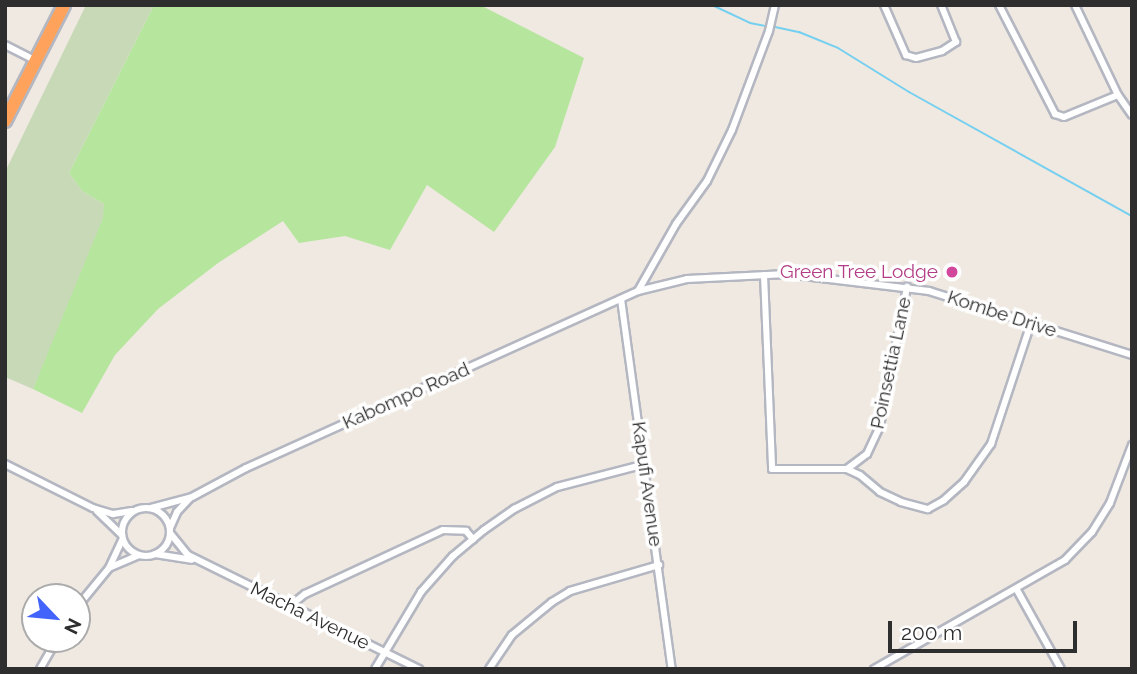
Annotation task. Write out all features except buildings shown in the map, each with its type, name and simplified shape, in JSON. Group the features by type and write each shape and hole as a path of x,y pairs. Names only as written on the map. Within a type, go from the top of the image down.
{"highway":[{"path":"5,121 64,5"}],"street":[{"path":"638,291 676,224 707,181 732,130 765,43 775,5"},
{"path":"884,5 906,55 916,58 942,51 956,42 941,5"},
{"path":"999,5 1055,114 1064,117 1118,95"},
{"path":"1075,5 1118,95 1132,115"},
{"path":"5,45 36,60"},
{"path":"764,275 771,398 771,467 774,470 847,469 901,502 928,509 944,500 974,470 991,444 1031,323"},
{"name":"Kombe Drive","path":"621,299 638,291 687,279 764,275 907,287 929,291 1132,355"},
{"name":"Poinsettia Lane","path":"847,469 867,454 880,426 907,287"},
{"name":"Kapufi Avenue","path":"621,299 673,669"},
{"name":"Kabompo Road","path":"151,508 192,497 246,468 621,299"},
{"path":"874,669 1017,590 1065,560 1092,532 1110,503 1132,445"},
{"path":"5,464 93,508 113,514 151,508 163,514 170,530 167,544 155,554 139,555 109,568"},
{"path":"375,669 421,592 453,556 473,539 514,509 557,487 645,464"},
{"name":"Kabompo Road","path":"170,530 177,512 192,497"},
{"path":"93,508 122,538 126,547 139,555"},
{"path":"91,590 109,568 122,538 123,524 133,511"},
{"name":"Macha Avenue","path":"170,530 177,545 201,561 419,669"},
{"path":"289,606 305,594 443,530 466,531 473,539"},
{"name":"Macha Avenue","path":"155,554 201,561"},
{"path":"489,669 512,635 552,602 570,591 659,565"},
{"path":"1017,590 1061,669"},
{"path":"40,669 49,653"}],"green space":[{"path":"86,5 154,5 69,173 82,191 104,204 103,218 33,389 5,377 5,172"},
{"path":"154,5 480,5 584,58 555,147 494,232 427,185 390,250 345,236 299,243 283,221 218,263 158,309 115,355 82,413 33,389 104,204 82,191 69,173"}],"waterway":[{"path":"712,5 750,23 765,26"},
{"path":"775,27 799,32 838,48 909,92 1132,216"}],"place":[{"name":"Green Tree Lodge","path":"952,272"}]}
